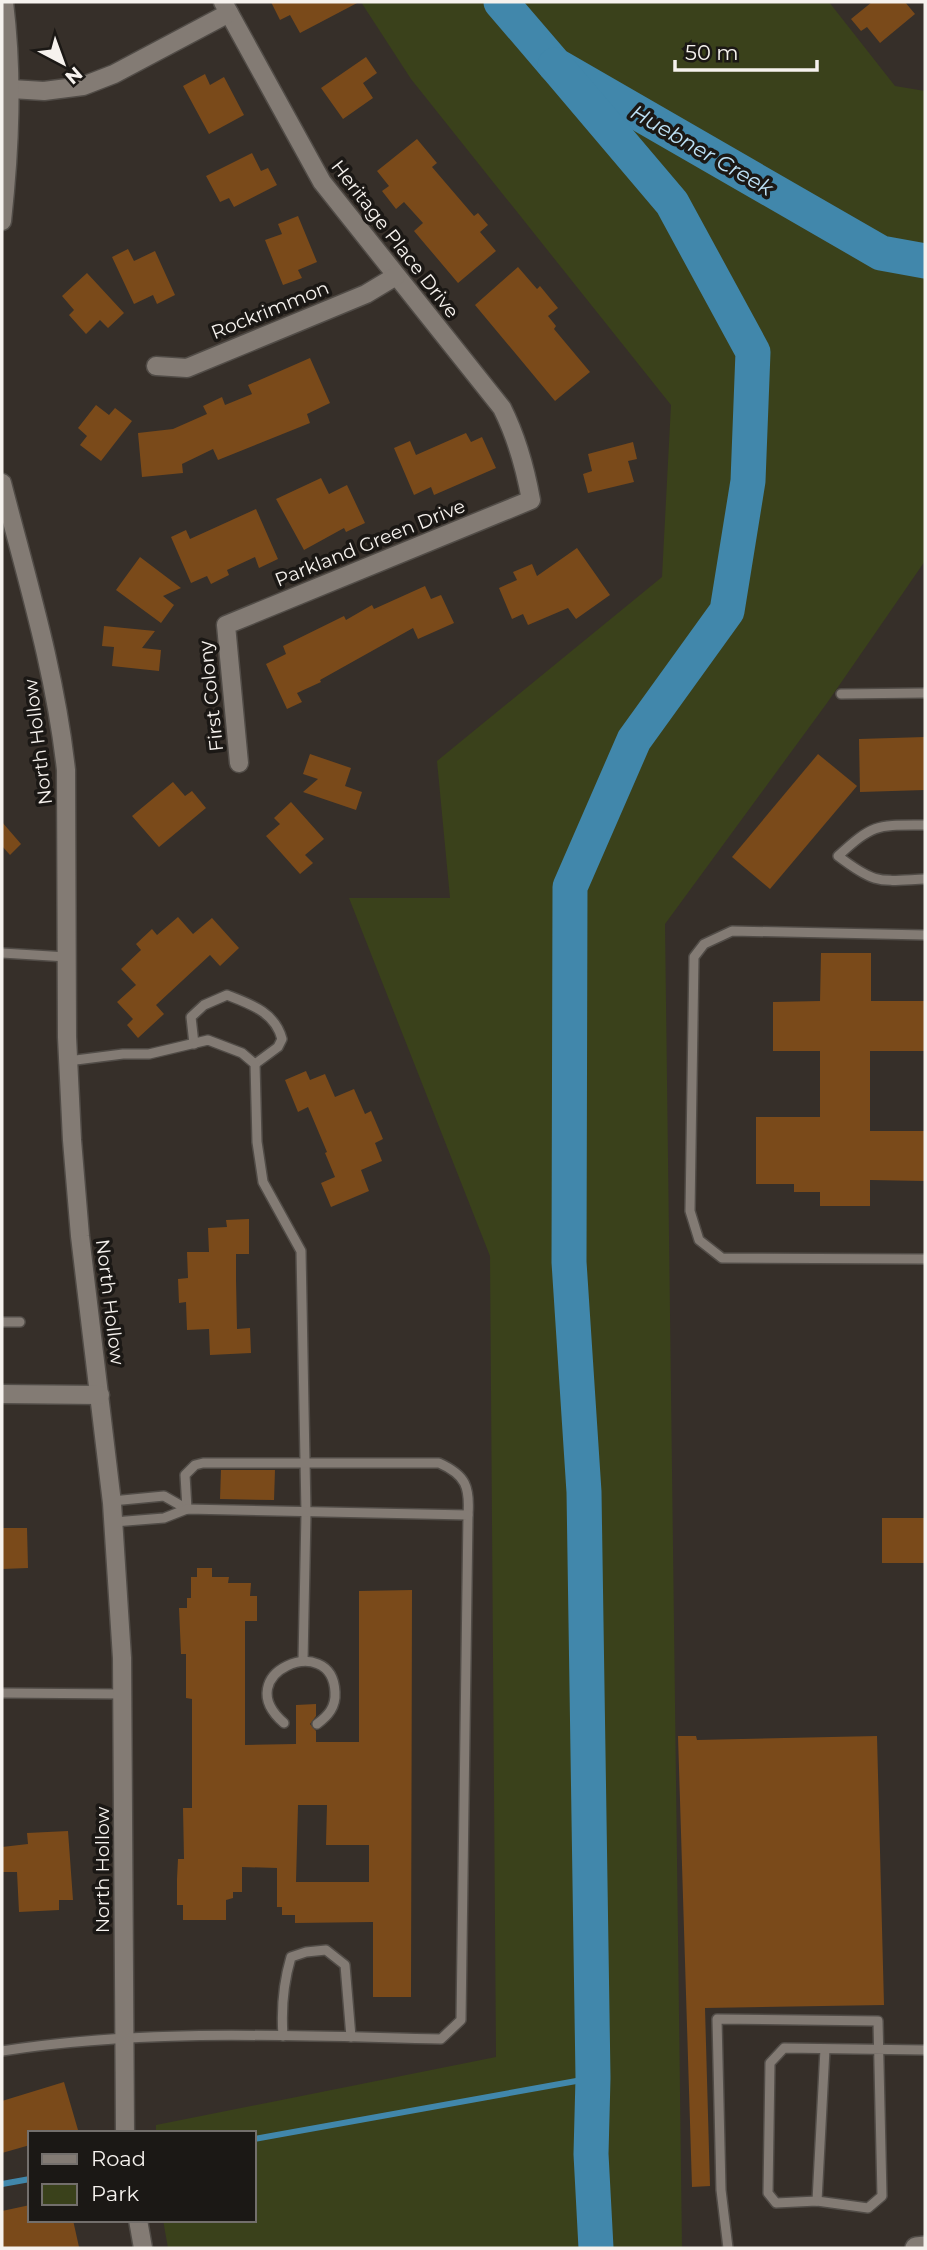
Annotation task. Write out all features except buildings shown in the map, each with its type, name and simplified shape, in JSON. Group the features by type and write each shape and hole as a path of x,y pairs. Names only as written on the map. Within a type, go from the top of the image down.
{"main road":[{"path":"916,2248 925,2247"}],"street":[{"path":"2,221 10,135 11,89 4,2"},
{"path":"11,89 44,91 83,86 114,74 226,7"},
{"name":"Heritage Place Drive","path":"226,7 322,183 502,408 523,459 531,499"},
{"name":"Rockrimmon","path":"156,366 187,368 366,294 396,276"},
{"name":"North Hollow","path":"2,484 46,646 61,729 67,820 68,1061 80,1236 114,1522 122,1694 125,2131"},
{"name":"Parkland Green Drive","path":"226,625 531,499"},
{"name":"First Colony","path":"226,625 239,763"},
{"path":"2,1394 100,1395"},
{"path":"138,2222 143,2248"}],"lane":[{"path":"841,694 925,693"},
{"path":"925,825 884,825 870,829 838,856 862,874 879,881 925,880"},
{"path":"925,935 732,931 704,944 694,957 690,1210 699,1240 722,1258 925,1259"},
{"path":"2,953 67,957"},
{"path":"194,1044 191,1017 204,1005 227,995 261,1008 279,1028 282,1039 278,1048 255,1065"},
{"path":"68,1061 123,1054 149,1055 208,1040 242,1053 255,1065 257,1142 263,1182 302,1251 306,1513 303,1661"},
{"path":"2,1322 20,1322"},
{"path":"2,2051 55,2042 176,2035 441,2039 461,2021 470,1494 463,1479 452,1468 439,1463 203,1462 195,1465 185,1475 187,1509"},
{"path":"112,1501 164,1496 187,1509"},
{"path":"114,1522 164,1518 187,1509 468,1516"},
{"path":"284,1723 275,1716 270,1706 267,1694 270,1683 275,1673 284,1665 303,1661 317,1664 325,1670 335,1689 332,1710 317,1724"},
{"path":"2,1693 122,1694"},
{"path":"283,2036 281,2009 284,1981 291,1958 306,1951 326,1950 345,1965 351,2037"},
{"path":"728,2248 721,2190 718,2020 878,2021 880,2049 882,2196 868,2208 817,2201 776,2203 768,2193 770,2063 784,2048 825,2049 880,2049 925,2050"},
{"path":"817,2201 825,2049"}],"green space":[{"path":"361,2 829,2 895,86 925,91 925,561 827,703 665,924 682,2248 168,2248 163,2222 256,2222 256,2131 156,2131 156,2125 496,2057 490,1256 349,898 450,898 437,761 662,577 671,405 411,79"}],"waterway":[{"name":"Huebner Creek","path":"501,2 555,65 881,253 925,261"},
{"path":"555,65 672,203 753,352 748,481 727,611 634,740 570,887 569,1262 584,1492 593,2078 591,2154 596,2248"},
{"path":"256,2139 593,2078"},
{"path":"2,2184 28,2179"}]}
